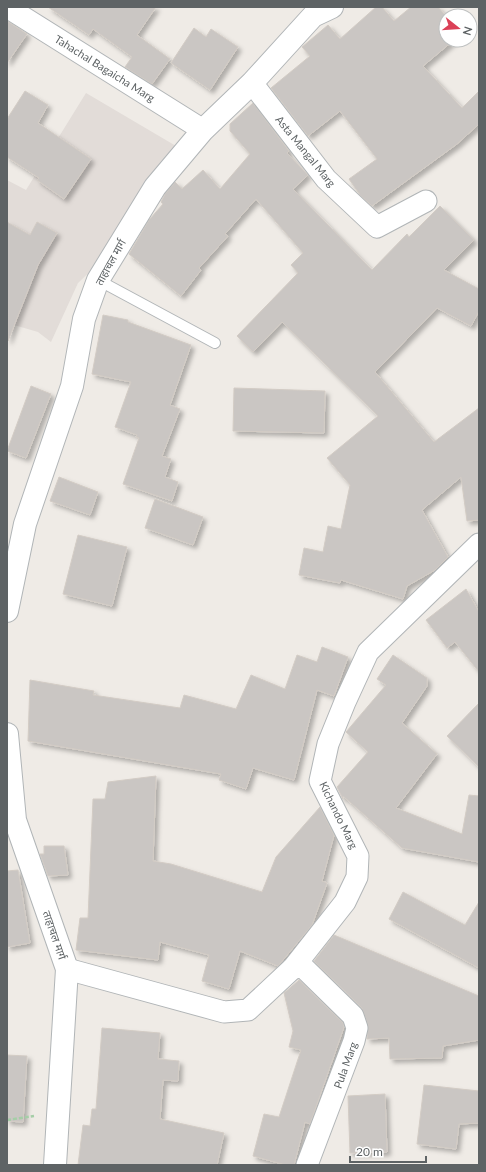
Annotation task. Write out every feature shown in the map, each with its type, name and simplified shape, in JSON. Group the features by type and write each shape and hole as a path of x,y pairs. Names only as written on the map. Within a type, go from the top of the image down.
{"street":[{"name":"Tahachal Bagaicha Marg","path":"7,7 203,130"},
{"name":"ताहाचल मार्ग","path":"7,611 24,524 72,386 84,319 98,280 155,187 203,130 252,83 313,16 332,7"},
{"name":"Asta Mangal Marg","path":"252,83 326,179 377,227 426,201"},
{"name":"Kichando Marg","path":"67,969 224,1012 248,1010 294,968 345,902 357,877 358,856 320,781 328,744 345,702 368,652 479,544"},
{"name":"ताहाचल मार्ग","path":"7,734 11,821 67,969 55,1165"},
{"name":"Pula Marg","path":"294,968 303,967 353,1016 357,1028 354,1041 307,1165"}],"lane":[{"path":"98,280 215,343"}],"shaded area":[{"path":"86,93 176,146 105,257 78,283 51,342 38,332 7,323 7,180 26,190"}],"building":[{"path":"48,7 156,7 137,35 170,59 152,84 125,67 132,57 93,29 89,35"},
{"path":"376,7 382,7 394,21 411,7 438,7 438,48 444,48 423,66 462,108 479,91 479,124 457,144 372,206 360,195 349,179 377,159 340,111 308,136 271,88 310,56 302,47 328,25 340,39"},
{"path":"7,21 27,34 7,63"},
{"path":"194,28 206,37 211,29 238,47 210,90 171,63"},
{"path":"25,91 48,105 38,123 91,159 64,199 37,180 39,178 7,157 7,119"},
{"path":"253,103 289,151 287,153 308,175 293,189 372,270 407,234 409,237 440,206 474,240 444,270 479,289 479,311 471,326 437,308 375,372 434,442 479,408 479,520 467,521 461,477 422,510 448,557 435,570 407,586 403,599 341,580 340,583 299,575 304,548 323,552 328,526 341,529 350,485 327,458 378,416 282,322 253,352 237,336 298,273 291,265 303,253 256,199 225,234 228,236 199,268 201,270 181,296 129,254 149,220 163,204 161,202 165,194 175,182 182,189 203,170 220,189 250,154 230,131 230,124"},
{"path":"7,222 30,235 37,222 57,233 38,265 8,341"},
{"path":"103,315 128,320 128,322 191,345 170,405 180,409 162,456 171,459 165,477 178,482 172,501 123,484 139,438 136,437 137,435 115,427 131,382 92,374"},
{"path":"31,386 51,394 26,458 7,451"},
{"path":"234,388 325,391 324,433 233,431"},
{"path":"59,477 98,492 90,515 50,501"},
{"path":"155,499 203,517 193,545 145,528"},
{"path":"78,535 127,547 112,606 63,594"},
{"path":"466,589 479,612 479,672 455,642 447,648 426,620"},
{"path":"322,647 348,657 334,696 317,690 294,780 253,768 246,789 219,780 221,774 28,741 30,680 94,691 93,695 180,708 184,695 236,709 251,675 285,689 297,655 317,662"},
{"path":"393,655 427,678 427,686 402,723 437,754 396,808 462,834 469,795 479,796 479,862 402,848 343,796 343,799 337,787 368,752 346,732 386,685 377,679"},
{"path":"479,703 479,767 447,736"},
{"path":"156,776 153,861 171,864 262,892 276,857 320,807 334,835 322,881 327,883 312,925 278,966 240,951 229,989 202,981 209,955 160,942 158,960 76,950 80,918 88,918 93,799 105,799 108,782"},
{"path":"44,846 64,846 68,875 48,876 40,854 44,854"},
{"path":"18,870 30,943 7,947 7,871"},
{"path":"403,892 465,925 479,902 479,968 389,919"},
{"path":"334,935 479,996 479,1040 443,1046 442,1058 390,1059 389,1038 367,1039 368,1025 362,1008 314,961"},
{"path":"299,980 343,1023 344,1027 310,1124 305,1122 294,1165 286,1165 253,1156 264,1114 279,1117 301,1050 289,1047 293,1031 284,993"},
{"path":"102,1028 160,1033 158,1059 179,1061 178,1081 163,1080 160,1119 224,1133 217,1165 78,1165 83,1125 90,1126 92,1109 96,1109"},
{"path":"7,1055 27,1056 23,1122 7,1121"},
{"path":"424,1085 479,1091 479,1123 459,1124 456,1149 417,1144"},
{"path":"385,1094 387,1152 350,1153 348,1096"}]}
